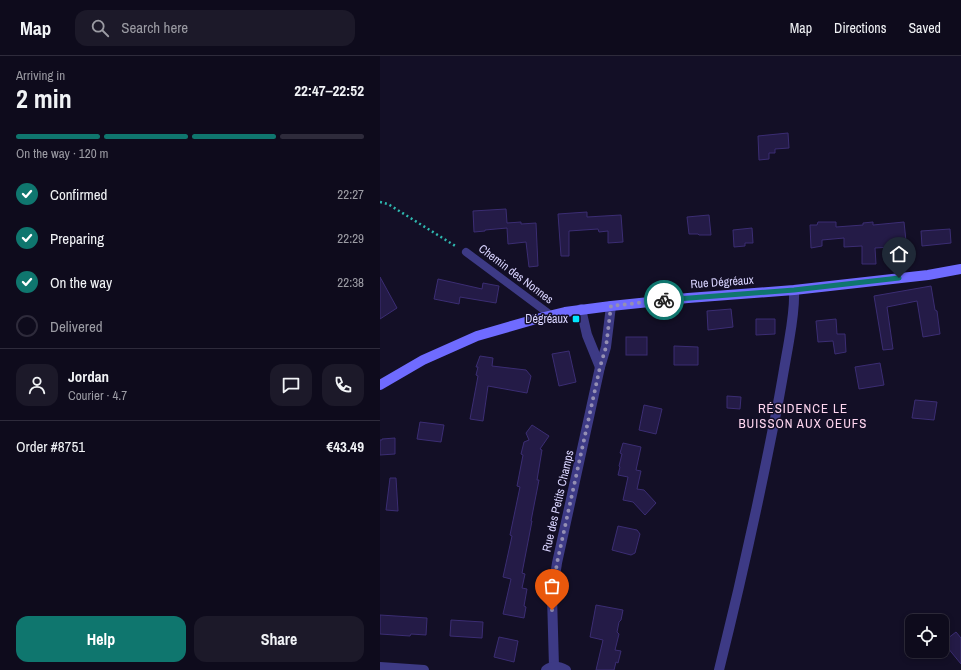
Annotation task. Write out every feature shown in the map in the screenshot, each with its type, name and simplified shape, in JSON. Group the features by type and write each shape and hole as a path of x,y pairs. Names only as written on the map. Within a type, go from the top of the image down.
{"main road":[{"name":"Rue Dégréaux","path":"380,385 423,360 477,336 536,319 582,309 688,298 794,290 928,275 961,269"}],"street":[{"path":"719,670 730,628 780,396 790,336 794,290"},
{"name":"Rue des Petits Champs","path":"550,668 552,596 557,563 600,367 606,347 611,306"},
{"path":"582,309 587,335 600,367"},
{"path":"550,668 561,667 566,670"},
{"path":"380,668 424,670"}],"lane":[{"name":"Chemin des Nonnes","path":"466,252 552,316"}],"path":[{"path":"380,202 388,204 466,252"}],"building":[{"path":"788,133 789,148 775,149 775,153 769,153 769,159 759,160 758,136"},
{"path":"506,209 507,223 536,223 538,266 529,267 526,242 508,244 507,228 474,232 473,211"},
{"path":"587,212 587,217 621,215 623,242 608,243 608,231 599,232 598,229 569,231 569,256 561,256 558,214"},
{"path":"709,215 711,235 689,234 687,217"},
{"path":"818,222 836,222 836,227 863,225 863,223 873,222 873,225 904,222 906,241 892,243 892,247 875,248 876,264 862,264 862,246 844,247 844,238 822,240 822,246 811,248 810,225 817,225"},
{"path":"752,228 753,243 745,243 745,246 734,247 733,230"},
{"path":"950,229 951,243 922,246 921,231"},
{"path":"380,277 397,308 380,319"},
{"path":"438,279 482,289 483,283 499,286 496,303 460,297 459,304 434,299"},
{"path":"931,286 935,310 937,311 940,334 923,337 917,301 887,307 893,349 883,350 874,296"},
{"path":"731,309 733,327 708,330 707,311"},
{"path":"756,319 775,319 775,334 756,335"},
{"path":"836,319 837,334 845,334 846,352 835,354 833,341 818,342 816,321"},
{"path":"626,337 647,337 647,355 626,355"},
{"path":"674,346 698,347 698,365 674,365"},
{"path":"569,351 576,382 559,386 552,354"},
{"path":"480,356 493,358 492,366 526,370 531,376 527,393 488,386 483,421 470,419 478,376 476,375 478,367 476,367"},
{"path":"880,363 884,385 859,389 855,367"},
{"path":"727,396 741,397 740,409 727,408"},
{"path":"915,400 937,402 934,420 912,418"},
{"path":"644,405 662,409 656,434 639,430"},
{"path":"420,422 444,425 441,442 417,439"},
{"path":"532,425 549,436 540,449 542,450 537,480 539,480 522,573 525,574 522,588 527,589 524,606 526,607 524,618 503,614 511,579 503,577 512,536 510,535 520,487 517,486 523,455 521,454 524,442 529,440 526,433"},
{"path":"395,438 395,454 380,455 380,440"},
{"path":"623,443 641,447 636,470 641,471 637,489 644,490 656,503 645,515 633,502 623,500 628,477 618,475 622,454 620,453"},
{"path":"390,478 396,478 398,511 386,510"},
{"path":"618,526 637,530 640,534 635,553 631,555 612,550"},
{"path":"596,605 623,610 617,632 619,634 615,650 621,651 618,663 616,662 614,670 596,670 603,640 590,637"},
{"path":"380,615 427,618 426,635 411,634 410,636 380,634"},
{"path":"451,620 483,622 482,638 450,636"},
{"path":"956,632 961,638 961,664 949,649 949,637"},
{"path":"499,637 518,641 514,662 494,657"}],"way so far":[{"path":"552,610 552,596 557,563 600,367 606,347 611,306 664,300"}],"place":[{"name":"Dégréaux","path":"576,319"}],"district":[{"name":"RÉSIDENCE LE BUISSON AUX OEUFS","path":"803,416"}],"route":[{"path":"664,300 794,290 899,278"}]}
